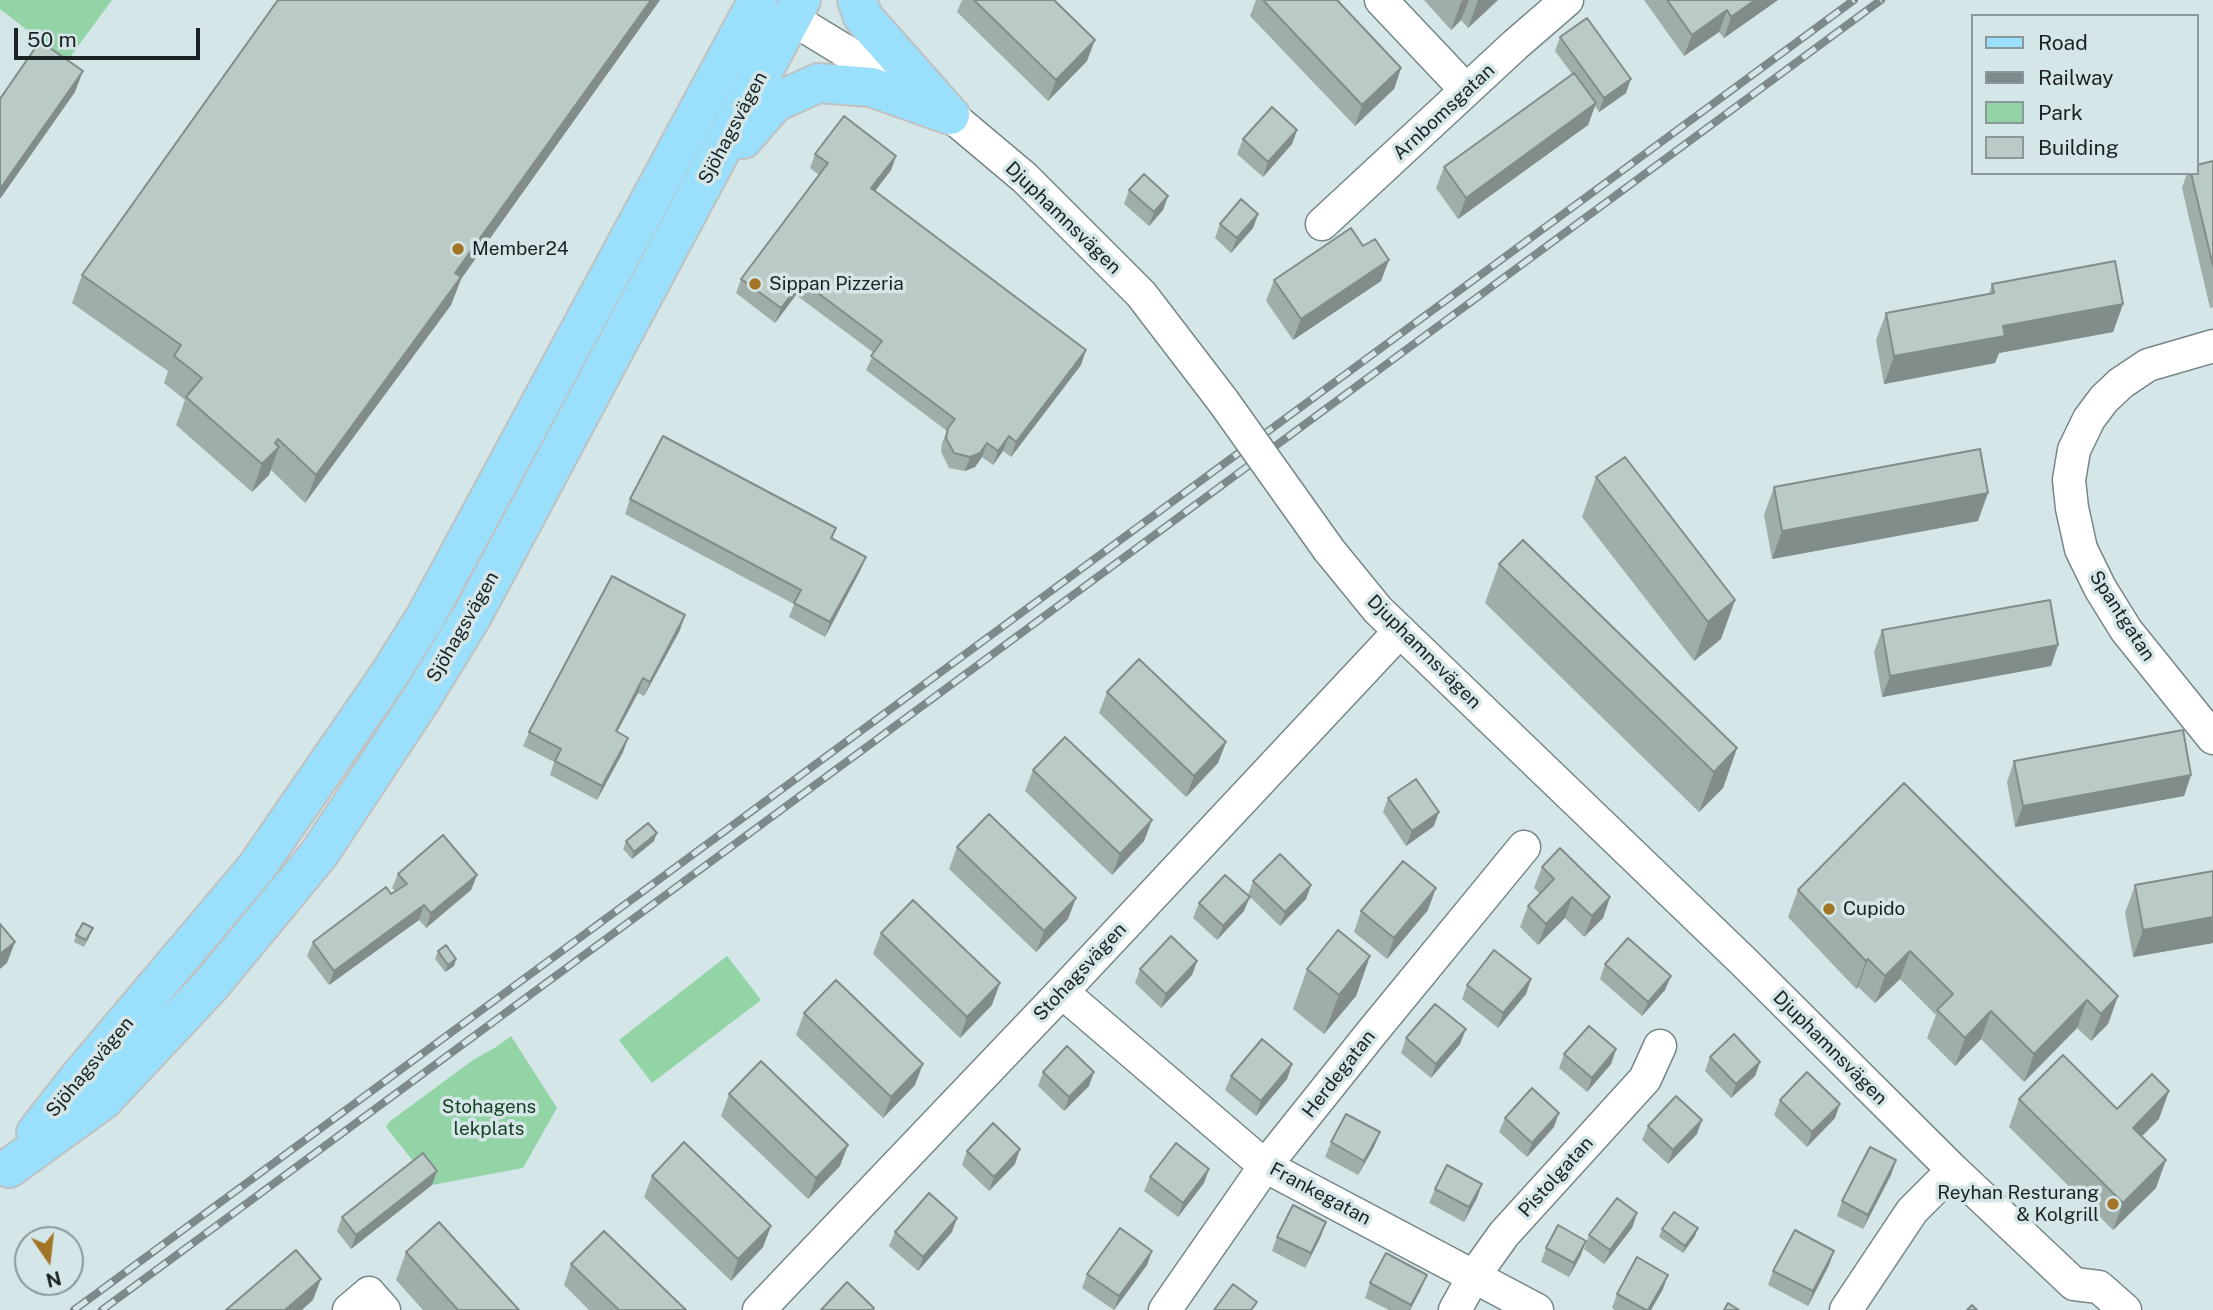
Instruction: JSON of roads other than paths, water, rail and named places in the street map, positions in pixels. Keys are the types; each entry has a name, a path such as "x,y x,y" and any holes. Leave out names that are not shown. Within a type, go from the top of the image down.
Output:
{"main road":[{"path":"857,0 863,17 950,115"},
{"name":"Sjöhagsvägen","path":"4,1173 103,1100 201,995 319,854 369,779 472,616 702,187 780,4"},
{"name":"Sjöhagsvägen","path":"4,1173 78,1079 256,869 388,675 426,616 780,4"},
{"path":"702,187 774,103 818,83 871,87 950,115"},
{"path":"369,779 390,706 388,675 418,655 493,532 551,467"}],"street":[{"path":"1381,0 1466,90"},
{"name":"Arnbomsgatan","path":"1322,224 1567,0"},
{"name":"Djuphamnsvägen","path":"780,4 950,115 1025,178 1141,294 1223,401 1329,550 1378,610 1744,962 2076,1297 2099,1287 2125,1310"},
{"name":"Spantgatan","path":"2213,346 2148,365 2121,383 2089,419 2074,450 2069,480 2081,549 2100,588 2132,637 2213,737"},
{"name":"Stohagsvägen","path":"759,1310 1400,631"},
{"name":"Herdegatan","path":"1165,1310 1265,1166 1524,847"},
{"name":"Frankegatan","path":"1062,992 1265,1166 1536,1310"},
{"name":"Pistolgatan","path":"1455,1310 1474,1276 1504,1234 1645,1079 1660,1046"},
{"path":"1846,1310 1912,1210 1953,1170"}],"railway":[{"path":"74,1310 1854,0"},
{"path":"102,1310 1881,0"}],"place":[{"name":"Member24","path":"458,249"},
{"name":"Sippan Pizzeria","path":"755,284"},
{"name":"Cupido","path":"1829,909"},
{"name":"Reyhan Resturang & Kolgrill","path":"2113,1204"}],"park label":[{"name":"Stohagens lekplats","path":"489,1118"}]}
